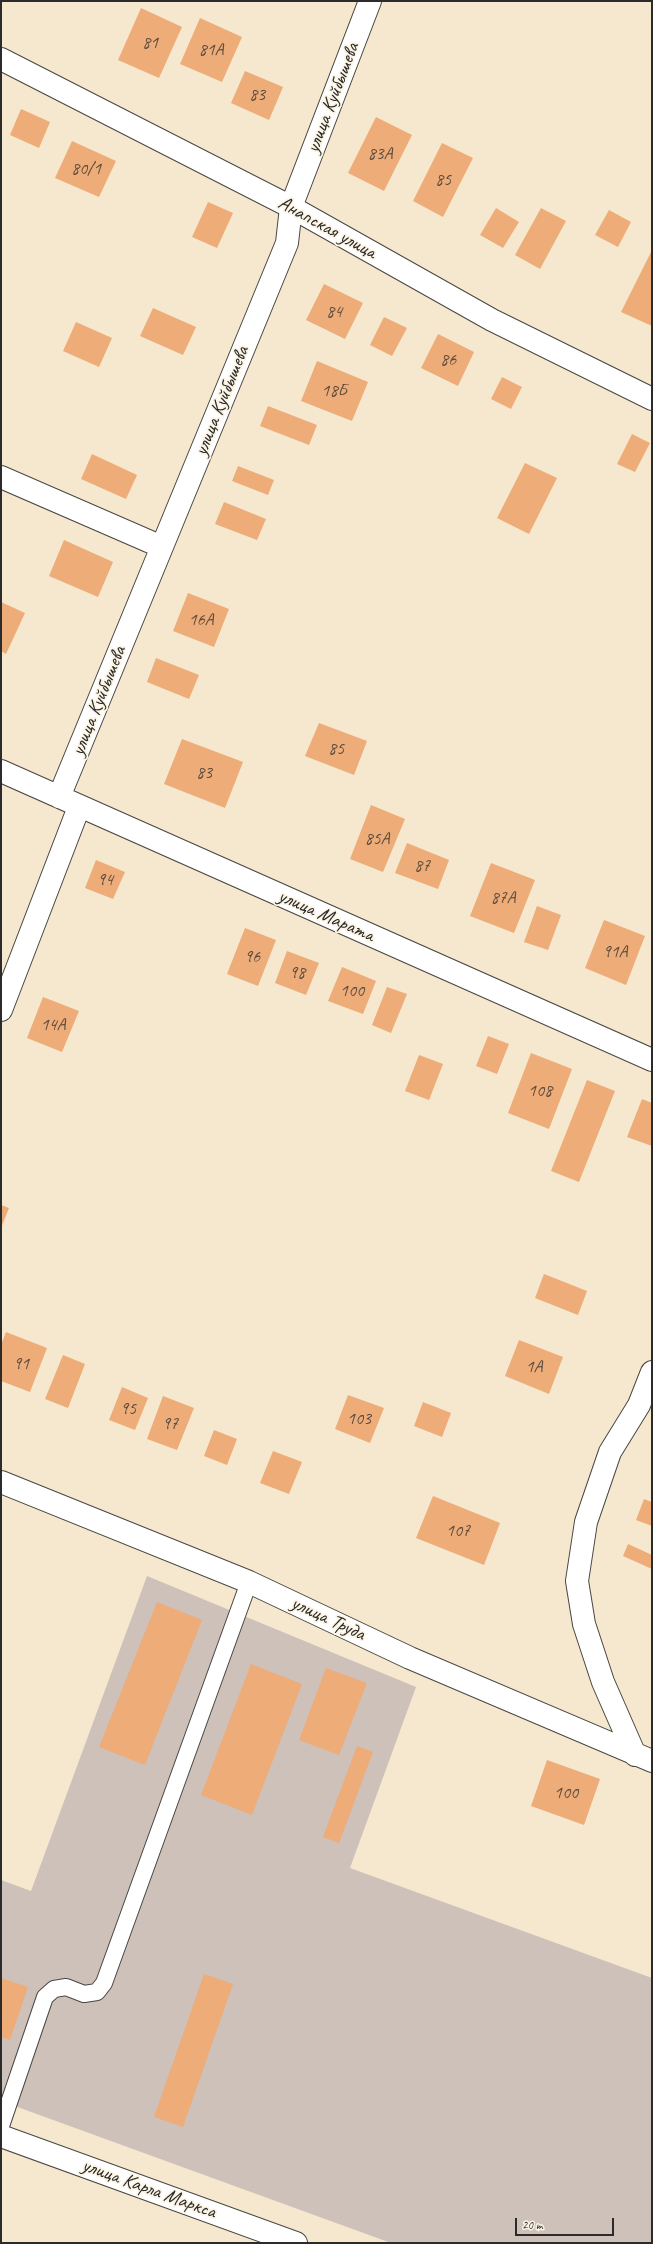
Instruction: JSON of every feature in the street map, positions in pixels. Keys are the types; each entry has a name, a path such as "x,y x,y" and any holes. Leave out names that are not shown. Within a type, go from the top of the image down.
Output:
{"street":[{"name":"улица Куйбышева","path":"59,797 287,243 291,207 370,1"},
{"name":"Анапская улица","path":"1,59 291,207 492,320 652,399"},
{"path":"1,477 162,548"},
{"name":"улица Марата","path":"1,771 652,1060"},
{"path":"1,1010 79,806"},
{"path":"643,1758 603,1682 584,1624 577,1582 586,1522 610,1452 639,1404 652,1372"},
{"name":"улица Труда","path":"1,1482 249,1582 410,1658 643,1758"},
{"name":"улица Карла Маркса","path":"1,2136 296,2243"}],"lane":[{"path":"1,2126 45,1996 54,1989 66,1987 84,1994 97,1992 104,1983 249,1582"}],"shaded area":[{"path":"147,1576 416,1687 350,1868 652,1978 652,2243 391,2243 1,2101 1,1880 31,1891"}],"building":[{"path":"141,8 182,27 159,78 118,60"},
{"path":"200,18 242,37 222,82 180,64"},
{"path":"245,71 283,87 269,120 231,103"},
{"path":"21,109 50,122 39,148 10,135"},
{"path":"376,117 412,135 384,191 348,173"},
{"path":"72,141 116,161 99,197 55,178"},
{"path":"442,143 473,158 443,217 413,201"},
{"path":"208,202 233,213 217,248 192,237"},
{"path":"496,208 519,222 503,248 480,235"},
{"path":"541,208 566,221 540,269 515,255"},
{"path":"609,210 631,222 618,247 595,235"},
{"path":"652,250 652,326 621,312"},
{"path":"324,284 363,303 345,339 306,320"},
{"path":"153,308 196,327 183,355 140,336"},
{"path":"384,317 407,328 392,356 370,345"},
{"path":"76,322 112,338 99,367 63,351"},
{"path":"438,334 474,352 458,386 421,368"},
{"path":"317,361 368,382 352,421 301,401"},
{"path":"502,377 522,387 511,409 491,399"},
{"path":"268,406 317,425 309,445 260,426"},
{"path":"632,434 650,443 635,472 617,464"},
{"path":"92,454 137,475 126,499 81,479"},
{"path":"525,463 557,478 529,534 497,518"},
{"path":"238,466 274,480 268,495 232,481"},
{"path":"224,502 266,519 257,540 215,524"},
{"path":"64,540 113,562 98,597 49,576"},
{"path":"188,593 229,609 214,647 173,631"},
{"path":"1,602 25,613 6,654 1,651"},
{"path":"156,658 199,675 189,699 147,682"},
{"path":"319,723 367,741 354,775 305,756"},
{"path":"182,739 243,762 225,808 164,784"},
{"path":"371,805 405,819 383,872 350,859"},
{"path":"407,843 449,860 438,889 395,873"},
{"path":"96,860 125,872 113,899 85,888"},
{"path":"491,863 535,880 514,933 470,916"},
{"path":"537,906 561,915 548,950 524,942"},
{"path":"604,920 645,936 626,985 585,968"},
{"path":"245,928 276,940 258,986 227,974"},
{"path":"287,951 319,963 306,995 275,983"},
{"path":"342,967 376,981 363,1014 328,1001"},
{"path":"387,987 407,994 391,1033 372,1025"},
{"path":"43,997 79,1011 62,1052 27,1038"},
{"path":"488,1036 509,1044 497,1074 476,1066"},
{"path":"531,1053 572,1069 549,1129 508,1113"},
{"path":"419,1055 443,1064 429,1100 405,1091"},
{"path":"587,1080 615,1091 579,1182 551,1171"},
{"path":"642,1099 652,1103 652,1146 627,1137"},
{"path":"1,1205 9,1208 1,1228"},
{"path":"544,1274 587,1291 578,1315 535,1298"},
{"path":"6,1332 47,1348 30,1392 1,1381 1,1345"},
{"path":"519,1340 563,1357 549,1394 505,1376"},
{"path":"63,1355 85,1364 68,1408 45,1399"},
{"path":"122,1387 148,1398 135,1430 109,1420"},
{"path":"348,1395 384,1408 370,1443 335,1429"},
{"path":"163,1396 194,1408 177,1450 147,1439"},
{"path":"423,1402 451,1413 442,1437 414,1426"},
{"path":"214,1430 237,1439 227,1465 204,1456"},
{"path":"273,1451 302,1462 289,1494 260,1483"},
{"path":"433,1496 500,1523 484,1565 416,1538"},
{"path":"644,1499 652,1502 652,1526 636,1520"},
{"path":"628,1544 652,1555 652,1569 623,1556"},
{"path":"157,1602 202,1620 145,1765 99,1747"},
{"path":"251,1664 302,1684 252,1815 201,1795"},
{"path":"326,1668 367,1683 339,1755 299,1740"},
{"path":"357,1746 373,1752 339,1843 323,1837"},
{"path":"547,1760 600,1779 584,1825 531,1806"},
{"path":"204,1974 233,1984 183,2127 154,2117"},
{"path":"1,1978 28,1987 10,2040 1,2037"}]}
